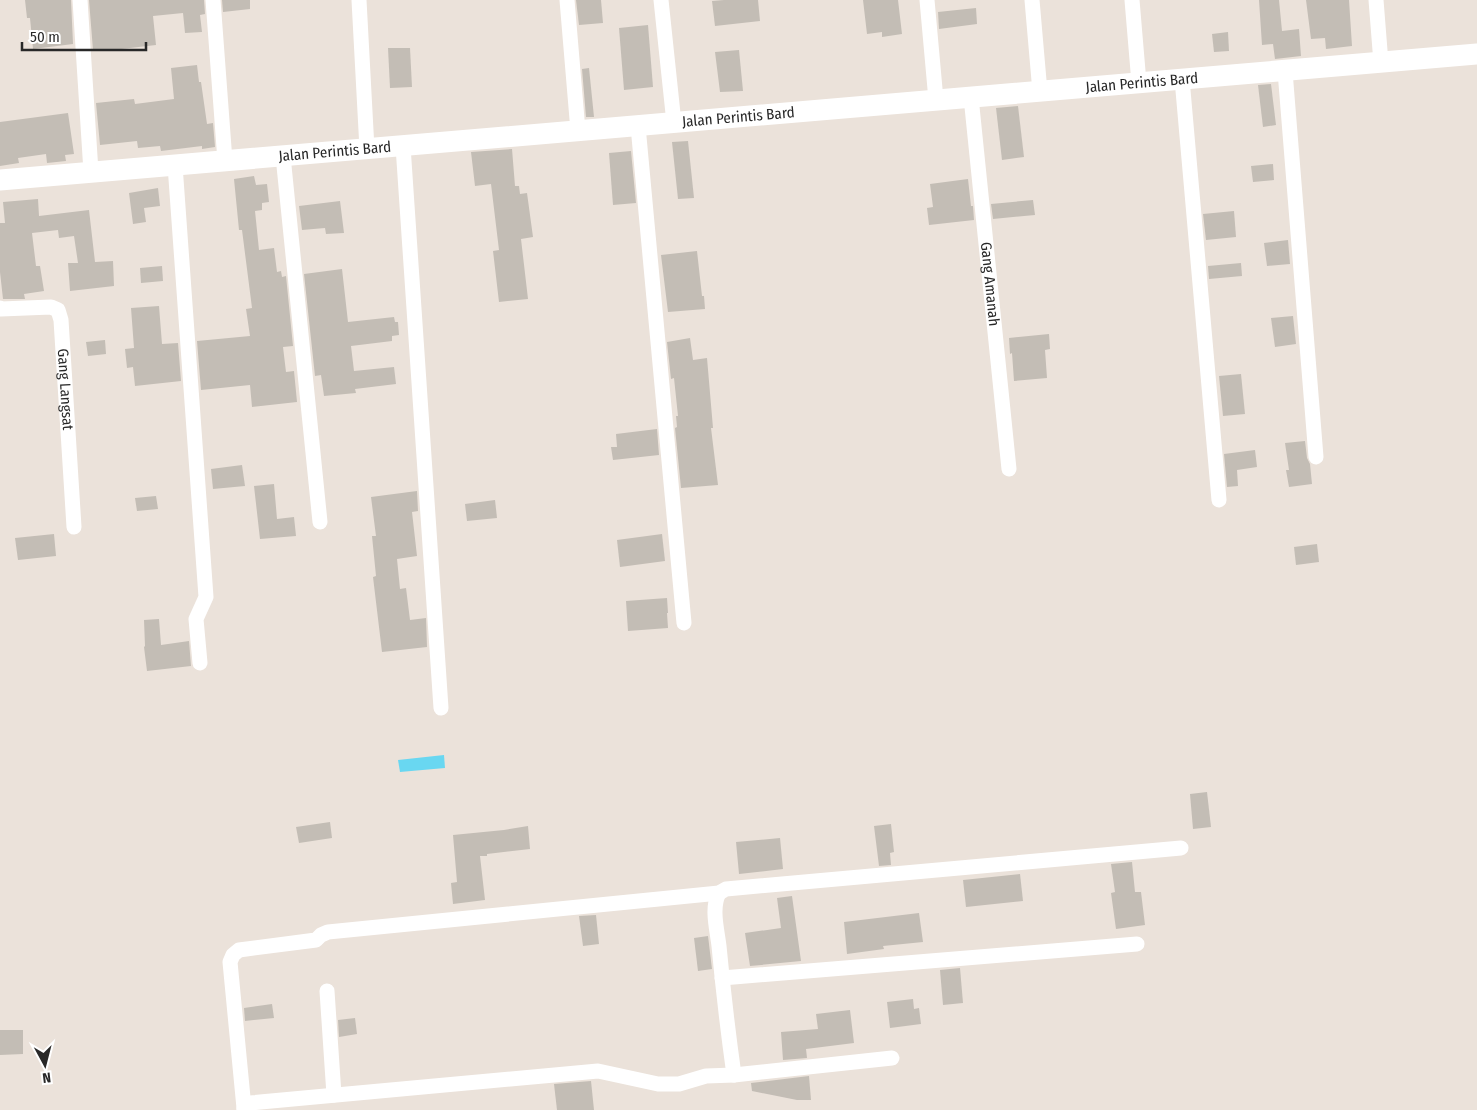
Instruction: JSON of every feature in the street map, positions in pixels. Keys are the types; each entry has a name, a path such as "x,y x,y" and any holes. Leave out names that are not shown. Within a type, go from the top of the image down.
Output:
{"street":[{"path":"80,0 91,172"},
{"path":"213,0 225,161"},
{"path":"360,0 368,149"},
{"path":"566,0 578,131"},
{"path":"661,0 674,123"},
{"path":"927,0 936,100"},
{"path":"1032,0 1040,92"},
{"path":"1132,0 1139,83"},
{"path":"1376,0 1381,63"},
{"name":"Jalan Perintis Bard","path":"0,180 1477,54"},
{"path":"1285,71 1316,457"},
{"path":"1182,80 1219,500"},
{"name":"Gang Amanah","path":"971,97 1009,468"},
{"path":"638,126 684,623"},
{"path":"403,146 441,708"},
{"path":"283,156 320,522"},
{"path":"175,165 206,597 196,619 200,663"},
{"name":"Gang Langsat","path":"0,308 51,307 58,310 61,320 74,528"},
{"path":"244,1109 230,962 233,955 240,950 316,940 328,932 719,893 726,889 1181,848"},
{"path":"719,893 716,898 715,910 734,1075"},
{"path":"722,978 1137,944"},
{"path":"328,990 334,1095"},
{"path":"244,1109 250,1103 598,1071 658,1084 679,1084 706,1076 734,1075 892,1058"}],"water":[{"path":"444,755 445,768 400,772 398,760"}],"building":[{"path":"25,0 71,0 73,44 33,49 30,18 27,18"},
{"path":"89,0 204,0 205,14 200,15 202,32 185,33 183,13 153,16 156,45 104,51 103,49 93,50"},
{"path":"222,0 250,0 250,9 223,12"},
{"path":"576,0 601,0 603,23 579,25"},
{"path":"758,0 760,21 715,26 712,1"},
{"path":"863,0 898,0 902,34 882,37 882,32 867,34"},
{"path":"1259,0 1279,0 1282,31 1299,29 1301,56 1275,59 1273,44 1262,45"},
{"path":"1306,0 1349,0 1352,46 1326,49 1325,38 1311,39"},
{"path":"976,8 977,24 939,29 938,12"},
{"path":"648,25 653,87 624,90 619,28"},
{"path":"1228,32 1229,51 1214,52 1212,34"},
{"path":"388,48 410,48 412,87 390,88"},
{"path":"739,50 743,91 720,92 715,52"},
{"path":"197,65 207,124 213,123 215,147 202,149 202,146 161,151 160,146 138,148 137,141 100,145 96,103 134,99 135,104 174,99 171,68"},
{"path":"589,68 594,117 586,117 582,69"},
{"path":"1271,84 1276,125 1263,127 1258,85"},
{"path":"1018,106 1024,157 1002,160 996,108"},
{"path":"68,113 74,154 65,155 66,161 47,163 46,154 18,158 19,163 0,166 0,122"},
{"path":"688,141 694,198 678,199 672,142"},
{"path":"512,149 515,186 519,186 520,194 527,193 533,237 521,239 528,299 499,302 493,251 499,250 491,184 475,186 471,152"},
{"path":"631,151 636,203 613,205 609,153"},
{"path":"1273,164 1274,180 1253,182 1251,166"},
{"path":"254,176 256,185 267,184 269,202 262,203 262,210 255,211 259,250 274,248 277,272 281,271 282,277 286,276 293,346 283,347 286,372 294,371 297,402 252,407 250,385 201,390 197,341 250,336 246,309 252,308 242,230 239,230 234,179"},
{"path":"968,179 974,220 929,225 927,208 933,207 930,184"},
{"path":"158,188 160,206 144,208 146,222 133,224 129,193"},
{"path":"38,199 39,216 89,210 95,262 113,261 114,286 70,291 68,263 78,263 74,236 59,238 58,230 32,233 36,266 40,266 44,291 24,294 25,299 3,299 0,272 0,223 5,223 3,202"},
{"path":"1033,200 1035,215 993,219 991,204"},
{"path":"340,201 344,233 326,234 325,228 302,230 299,206"},
{"path":"1234,211 1236,237 1206,240 1203,214"},
{"path":"1288,240 1290,264 1267,266 1264,243"},
{"path":"697,251 705,309 668,312 661,255"},
{"path":"1241,263 1242,276 1209,279 1208,266"},
{"path":"162,266 163,281 141,283 140,268"},
{"path":"342,269 348,322 394,317 395,322 398,322 399,335 392,336 392,341 351,346 354,371 394,367 396,384 355,389 356,393 324,396 321,375 315,376 304,274"},
{"path":"159,306 162,344 178,343 181,381 135,386 133,367 127,368 125,349 134,348 131,308"},
{"path":"1293,316 1296,344 1275,347 1271,318"},
{"path":"1049,334 1050,349 1045,350 1047,378 1014,381 1009,338"},
{"path":"690,338 693,360 707,358 713,428 711,428 718,485 681,488 675,428 677,427 676,416 678,416 674,378 671,379 667,342"},
{"path":"105,340 106,354 88,356 86,342"},
{"path":"1241,374 1245,414 1223,416 1219,376"},
{"path":"657,429 659,455 613,460 611,447 617,447 616,434"},
{"path":"1305,441 1312,484 1289,487 1286,470 1289,470 1285,443"},
{"path":"1255,450 1257,467 1237,470 1238,486 1227,487 1224,454"},
{"path":"242,465 245,486 213,489 211,469"},
{"path":"274,484 277,519 294,517 296,536 260,539 254,486"},
{"path":"417,491 418,511 412,512 417,556 397,559 400,589 406,588 410,620 426,618 427,647 382,652 373,577 376,576 372,536 376,536 371,497"},
{"path":"156,496 158,509 137,511 135,498"},
{"path":"495,500 497,518 467,521 465,504"},
{"path":"54,534 56,556 18,560 15,538"},
{"path":"662,534 665,561 620,567 617,540"},
{"path":"1317,544 1319,562 1296,565 1294,547"},
{"path":"667,598 668,628 628,631 626,601"},
{"path":"159,619 161,645 189,641 191,666 147,671 144,647 144,620"},
{"path":"1207,792 1211,827 1193,829 1190,794"},
{"path":"330,822 332,838 299,843 296,827"},
{"path":"891,824 894,852 890,853 891,865 879,866 874,826"},
{"path":"528,826 530,849 480,856 485,900 453,904 451,883 457,882 453,835"},
{"path":"780,838 783,869 739,874 736,842"},
{"path":"1132,862 1135,892 1141,892 1145,925 1116,929 1111,893 1115,892 1111,864"},
{"path":"1020,874 1023,901 966,907 963,880"},
{"path":"792,896 801,961 750,966 745,933 781,928 777,898"},
{"path":"919,913 923,942 883,946 884,949 847,954 844,922"},
{"path":"596,915 599,944 583,946 579,916"},
{"path":"708,936 712,969 698,971 694,938"},
{"path":"960,968 963,1003 943,1005 940,970"},
{"path":"913,999 914,1009 919,1008 921,1024 890,1028 887,1002"},
{"path":"272,1004 274,1018 245,1021 244,1008"},
{"path":"850,1010 854,1043 806,1049 807,1058 783,1060 781,1032 818,1029 816,1014"},
{"path":"355,1018 357,1034 339,1037 338,1020"},
{"path":"0,1030 23,1030 23,1054 0,1055"},
{"path":"809,1076 811,1100 797,1100 752,1091 751,1083"},
{"path":"591,1081 594,1110 557,1110 554,1084"}]}
